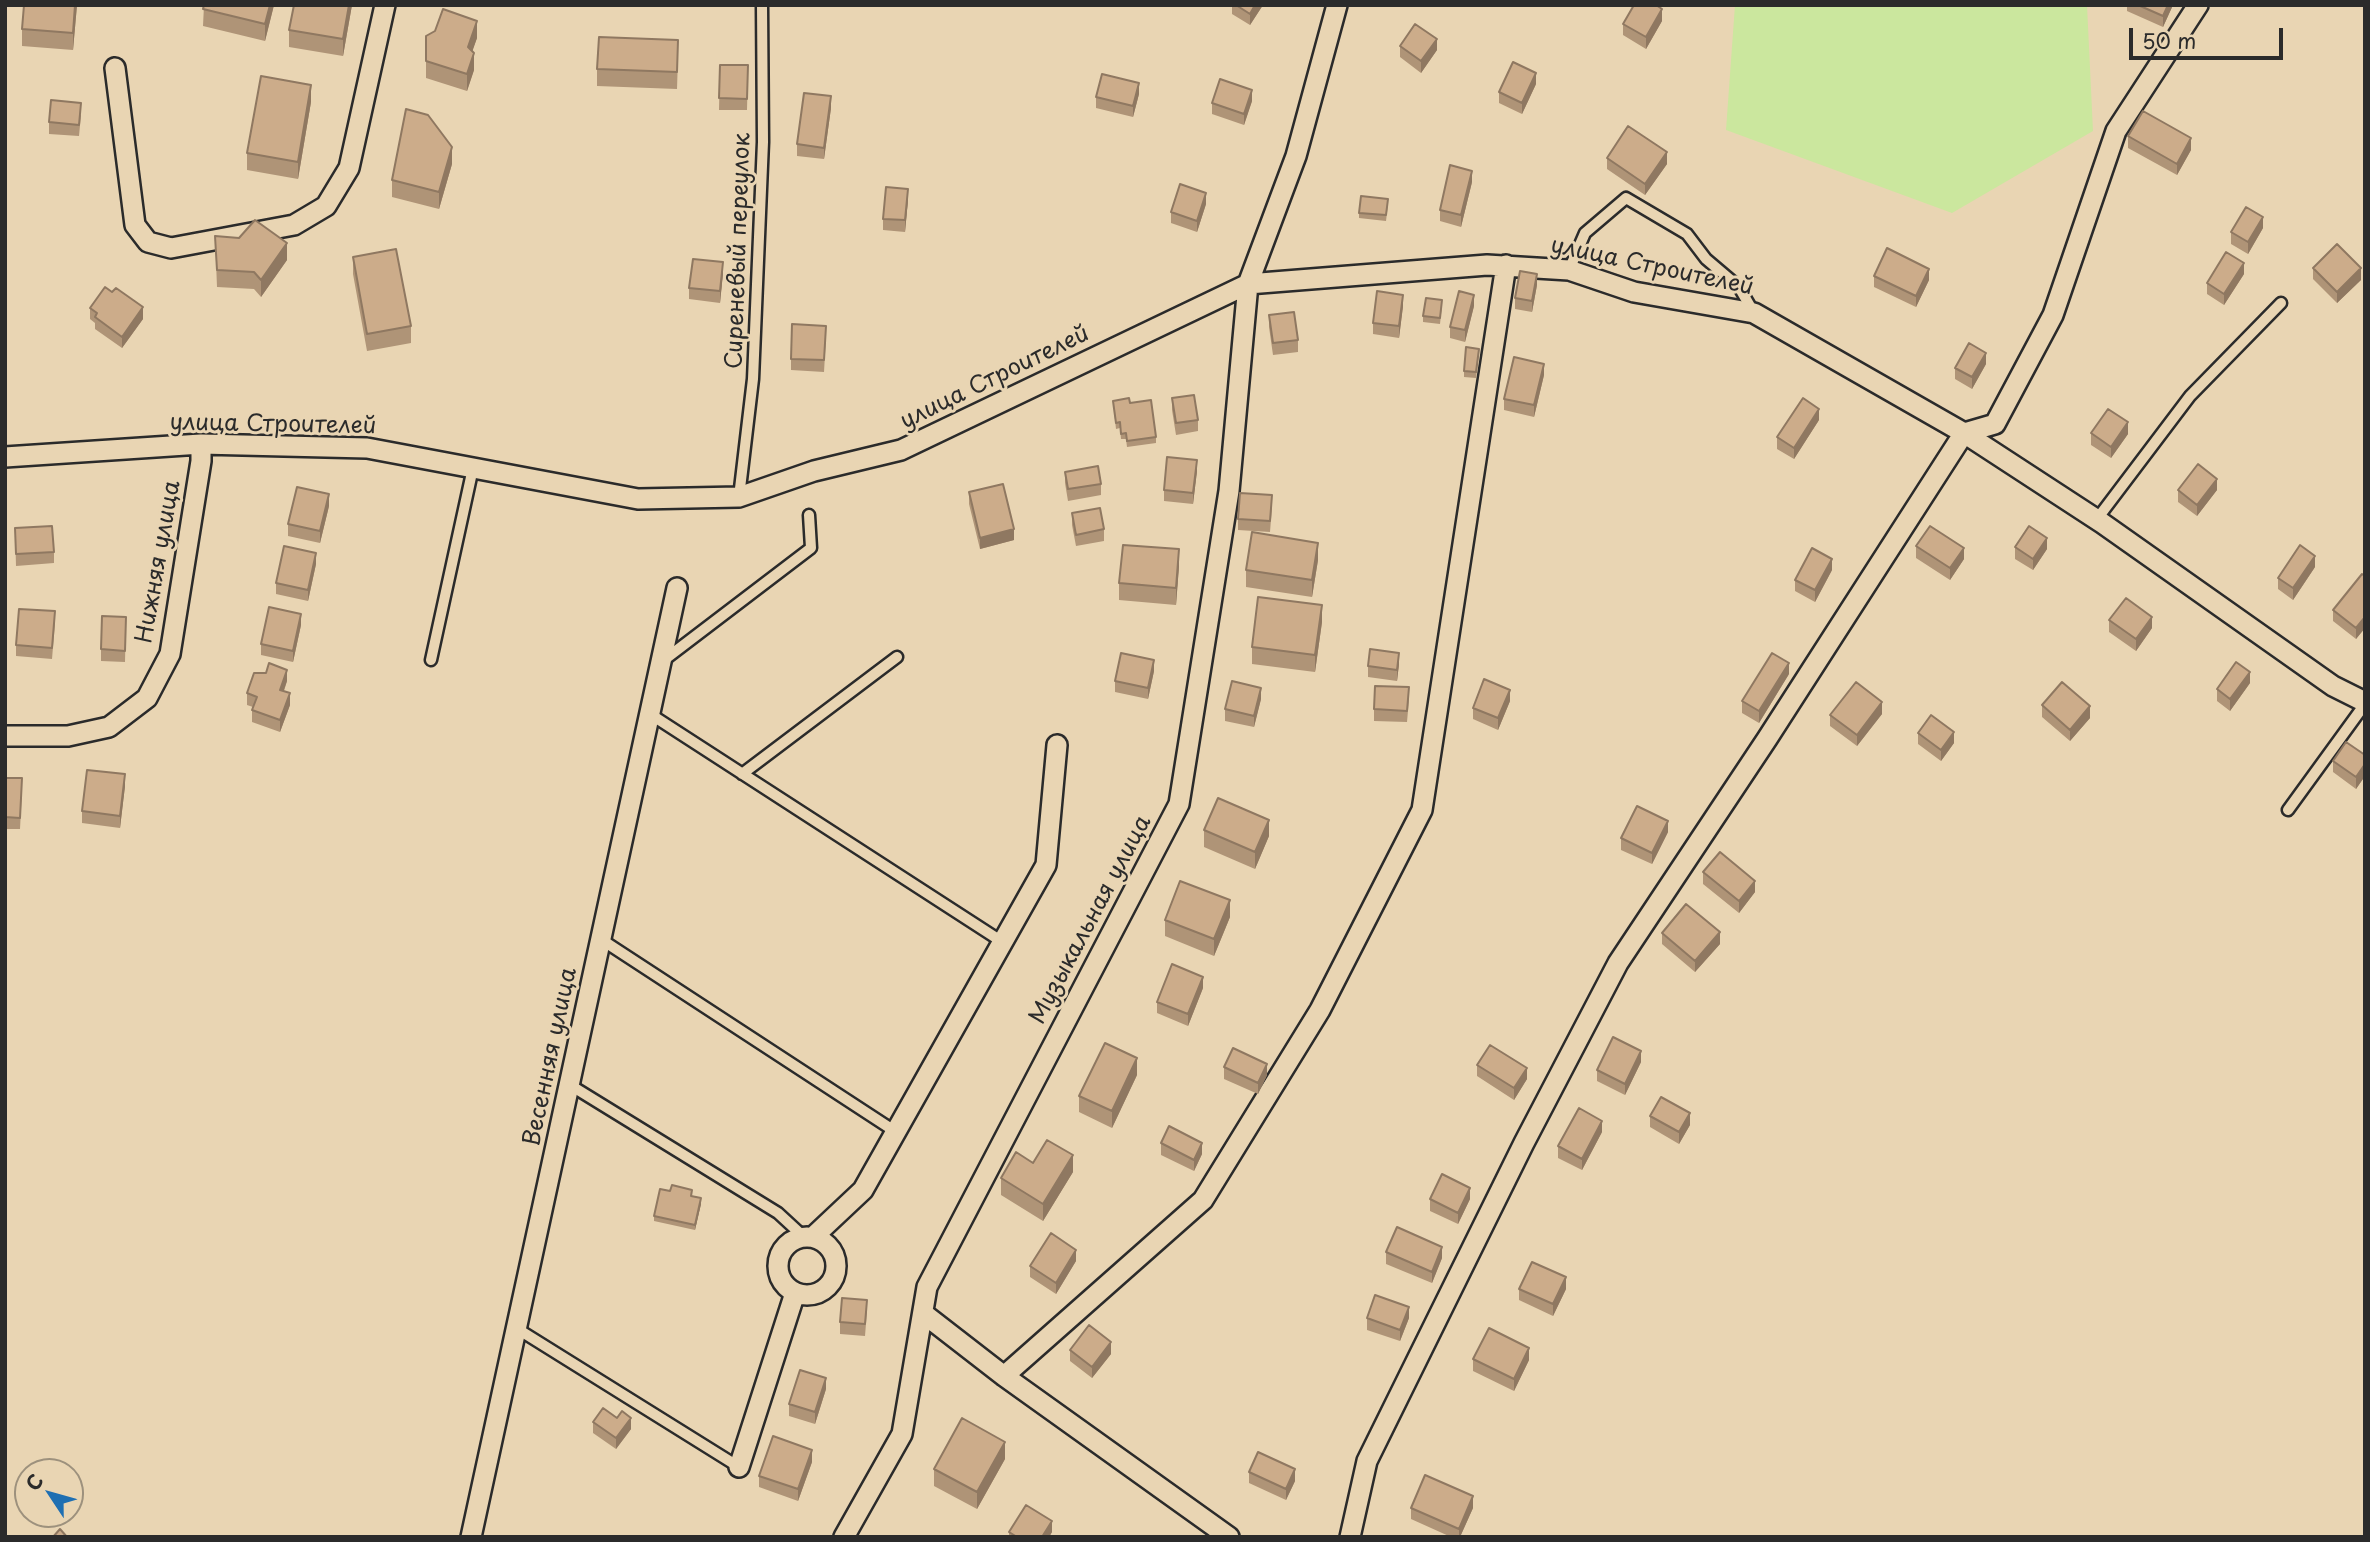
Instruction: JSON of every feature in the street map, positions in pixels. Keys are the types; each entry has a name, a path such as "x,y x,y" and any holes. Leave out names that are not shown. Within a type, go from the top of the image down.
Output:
{"street":[{"path":"115,68 135,225 148,242 171,248 294,225 326,206 349,168 385,5"},
{"name":"Музыкальная улица","path":"844,1537 902,1434 927,1287 1179,804 1228,491 1248,284 1296,156 1337,5"},
{"path":"1350,1537 1367,1461 1524,1143 1618,964 1964,433 1995,424 2053,315 2116,131 2198,5"},
{"path":"1004,1376 1203,1200 1320,1010 1422,810 1506,265"},
{"name":"улица Строителей","path":"5,457 201,444 367,448 638,499 739,497 814,471 901,450 1248,284 1442,267 1506,265 1569,270 1634,292 1754,313 1964,433 2097,519 2333,686 2365,703"},
{"name":"Нижняя улица","path":"5,736 68,736 109,726 147,698 170,654 201,461 201,444"},
{"name":"Весенняя улица","path":"471,1537 677,588"},
{"path":"808,1237 830,1247 835,1256 835,1275 831,1284 814,1295 795,1293 781,1281 777,1262 786,1245 808,1237 863,1190 1004,943 1046,865 1058,746"},
{"path":"739,1467 795,1293"},
{"path":"923,1314 1004,1376 1229,1537"}],"lane":[{"name":"Сиреневый переулок","path":"739,497 753,379 763,142 762,5"},
{"path":"1569,270 1586,233 1626,198 1687,234 1706,259 1739,288 1754,313"},
{"path":"2097,519 2190,397 2281,303"},
{"path":"431,660 473,468"},
{"path":"660,662 811,548 808,515"},
{"path":"742,774 897,657"},
{"path":"2288,810 2365,703"},
{"path":"650,714 1004,943"},
{"path":"602,940 896,1132"},
{"path":"570,1085 778,1213 808,1237"},
{"path":"516,1328 739,1467"}],"green space":[{"path":"1735,5 2087,5 2093,131 1952,213 1726,130"}],"building":[{"path":"24,5 75,5 73,33 22,29"},
{"path":"204,5 270,5 265,24 203,9"},
{"path":"294,5 349,5 343,39 289,30"},
{"path":"1236,5 1255,5 1250,14"},
{"path":"1634,5 1656,5 1662,9 1646,37 1623,24"},
{"path":"2138,5 2168,5 2163,16"},
{"path":"443,9 477,21 468,47 474,53 467,74 426,61 426,36 435,31"},
{"path":"1415,24 1437,39 1421,61 1400,46"},
{"path":"599,37 678,40 677,72 597,69"},
{"path":"1513,62 1536,73 1522,103 1499,92"},
{"path":"720,65 748,65 747,99 719,98"},
{"path":"1102,74 1139,83 1133,106 1096,97"},
{"path":"261,76 311,85 298,162 247,153"},
{"path":"1220,79 1252,90 1244,114 1212,103"},
{"path":"804,93 831,96 824,148 797,144"},
{"path":"51,100 81,103 79,125 49,122"},
{"path":"406,109 428,115 452,147 439,192 392,180"},
{"path":"2143,111 2191,138 2177,164 2128,136"},
{"path":"1628,126 1667,152 1645,184 1607,158"},
{"path":"1450,165 1472,171 1461,215 1440,210"},
{"path":"1180,184 1206,193 1197,221 1171,212"},
{"path":"886,187 908,189 905,220 883,219"},
{"path":"1361,196 1388,199 1386,215 1359,213"},
{"path":"2246,207 2263,217 2248,242 2231,232"},
{"path":"255,220 287,243 261,280 254,272 217,270 215,236 239,238"},
{"path":"2337,244 2361,268 2337,292 2313,268"},
{"path":"1887,248 1929,269 1916,296 1874,276"},
{"path":"396,249 411,326 367,334 353,257"},
{"path":"2226,252 2244,263 2224,294 2207,283"},
{"path":"693,259 723,262 720,291 689,288"},
{"path":"1520,271 1537,274 1532,301 1515,298"},
{"path":"105,287 112,292 116,288 143,307 122,337 95,317 97,313 90,308"},
{"path":"1377,291 1403,295 1399,326 1373,323"},
{"path":"1459,291 1474,295 1465,330 1450,327"},
{"path":"1426,298 1442,300 1440,318 1423,316"},
{"path":"1294,312 1298,340 1273,343 1269,315"},
{"path":"792,324 826,326 824,360 791,359"},
{"path":"1969,343 1986,353 1972,377 1955,368"},
{"path":"1466,347 1479,349 1476,372 1464,371"},
{"path":"1514,357 1544,364 1534,405 1504,399"},
{"path":"1194,395 1198,420 1176,423 1172,398"},
{"path":"1129,398 1130,403 1151,400 1156,437 1127,441 1126,433 1121,434 1120,422 1116,423 1113,401"},
{"path":"1803,398 1819,409 1794,448 1777,437"},
{"path":"2108,409 2128,422 2111,447 2091,433"},
{"path":"1167,457 1197,460 1193,493 1164,490"},
{"path":"2198,464 2217,479 2197,505 2178,490"},
{"path":"1098,466 1101,484 1068,489 1065,472"},
{"path":"1003,484 1014,529 980,538 969,492"},
{"path":"297,487 329,494 320,531 288,524"},
{"path":"1240,493 1272,495 1270,521 1238,519"},
{"path":"1100,508 1104,529 1076,535 1072,513"},
{"path":"52,526 54,552 16,554 15,528"},
{"path":"1930,526 1964,548 1950,568 1916,546"},
{"path":"2029,526 2047,538 2033,559 2015,547"},
{"path":"1252,532 1318,543 1312,580 1246,570"},
{"path":"1123,545 1179,549 1176,588 1119,583"},
{"path":"2300,545 2315,556 2293,588 2278,578"},
{"path":"284,546 316,553 308,590 276,583"},
{"path":"1812,548 1832,559 1815,590 1795,580"},
{"path":"2362,574 2365,576 2365,617 2356,628 2333,610"},
{"path":"1258,597 1322,605 1315,655 1252,647"},
{"path":"2126,598 2152,617 2136,639 2109,620"},
{"path":"269,607 301,614 293,651 261,644"},
{"path":"19,609 55,611 52,648 16,645"},
{"path":"102,616 126,617 125,651 101,649"},
{"path":"1370,649 1399,653 1397,670 1368,666"},
{"path":"1121,653 1154,660 1148,688 1115,681"},
{"path":"1772,653 1789,663 1759,711 1742,701"},
{"path":"2236,662 2250,672 2230,699 2217,689"},
{"path":"269,663 287,670 280,690 290,693 280,720 252,710 257,697 247,693 254,673 266,673"},
{"path":"1484,679 1510,690 1498,718 1473,708"},
{"path":"1232,681 1261,688 1254,716 1225,709"},
{"path":"1856,682 1882,702 1857,735 1830,715"},
{"path":"2062,682 2090,706 2070,730 2042,705"},
{"path":"1375,686 1409,687 1407,711 1374,709"},
{"path":"1931,715 1954,732 1941,750 1918,733"},
{"path":"2346,742 2365,755 2365,764 2356,777 2333,761"},
{"path":"87,770 125,774 120,816 82,811"},
{"path":"5,778 22,778 20,818 5,817"},
{"path":"1218,798 1269,820 1255,852 1204,830"},
{"path":"1637,806 1668,821 1652,853 1621,838"},
{"path":"1720,852 1755,881 1739,901 1703,872"},
{"path":"1180,881 1230,900 1214,939 1165,920"},
{"path":"1686,904 1720,932 1695,961 1662,933"},
{"path":"1172,964 1203,977 1188,1014 1157,1002"},
{"path":"1613,1037 1641,1051 1625,1084 1597,1070"},
{"path":"1105,1043 1137,1058 1112,1111 1079,1096"},
{"path":"1490,1045 1527,1068 1514,1088 1477,1065"},
{"path":"1233,1048 1267,1064 1258,1083 1224,1067"},
{"path":"1661,1097 1690,1113 1679,1132 1650,1116"},
{"path":"1579,1108 1602,1121 1582,1159 1558,1146"},
{"path":"1169,1126 1202,1143 1194,1160 1161,1143"},
{"path":"1047,1140 1073,1155 1043,1204 1001,1178 1016,1152 1033,1163"},
{"path":"1442,1174 1470,1188 1458,1213 1430,1199"},
{"path":"672,1185 692,1190 691,1196 701,1198 695,1225 654,1216 660,1189 670,1191"},
{"path":"1397,1227 1442,1247 1432,1272 1386,1252"},
{"path":"1051,1233 1076,1250 1056,1283 1030,1266"},
{"path":"1532,1262 1566,1277 1553,1304 1519,1289"},
{"path":"1375,1295 1409,1307 1400,1330 1367,1318"},
{"path":"842,1298 867,1300 865,1324 840,1322"},
{"path":"1089,1325 1111,1342 1092,1367 1070,1350"},
{"path":"1489,1328 1529,1348 1514,1379 1473,1359"},
{"path":"800,1370 826,1378 815,1412 789,1404"},
{"path":"603,1408 617,1418 622,1411 631,1418 616,1438 593,1422"},
{"path":"962,1418 1005,1442 977,1492 934,1469"},
{"path":"773,1436 812,1450 798,1489 759,1476"},
{"path":"1258,1452 1295,1469 1286,1489 1249,1472"},
{"path":"1425,1475 1473,1496 1459,1529 1411,1508"},
{"path":"1026,1505 1052,1521 1042,1537 1017,1537 1009,1532"},
{"path":"60,1529 67,1537 53,1537"}]}
